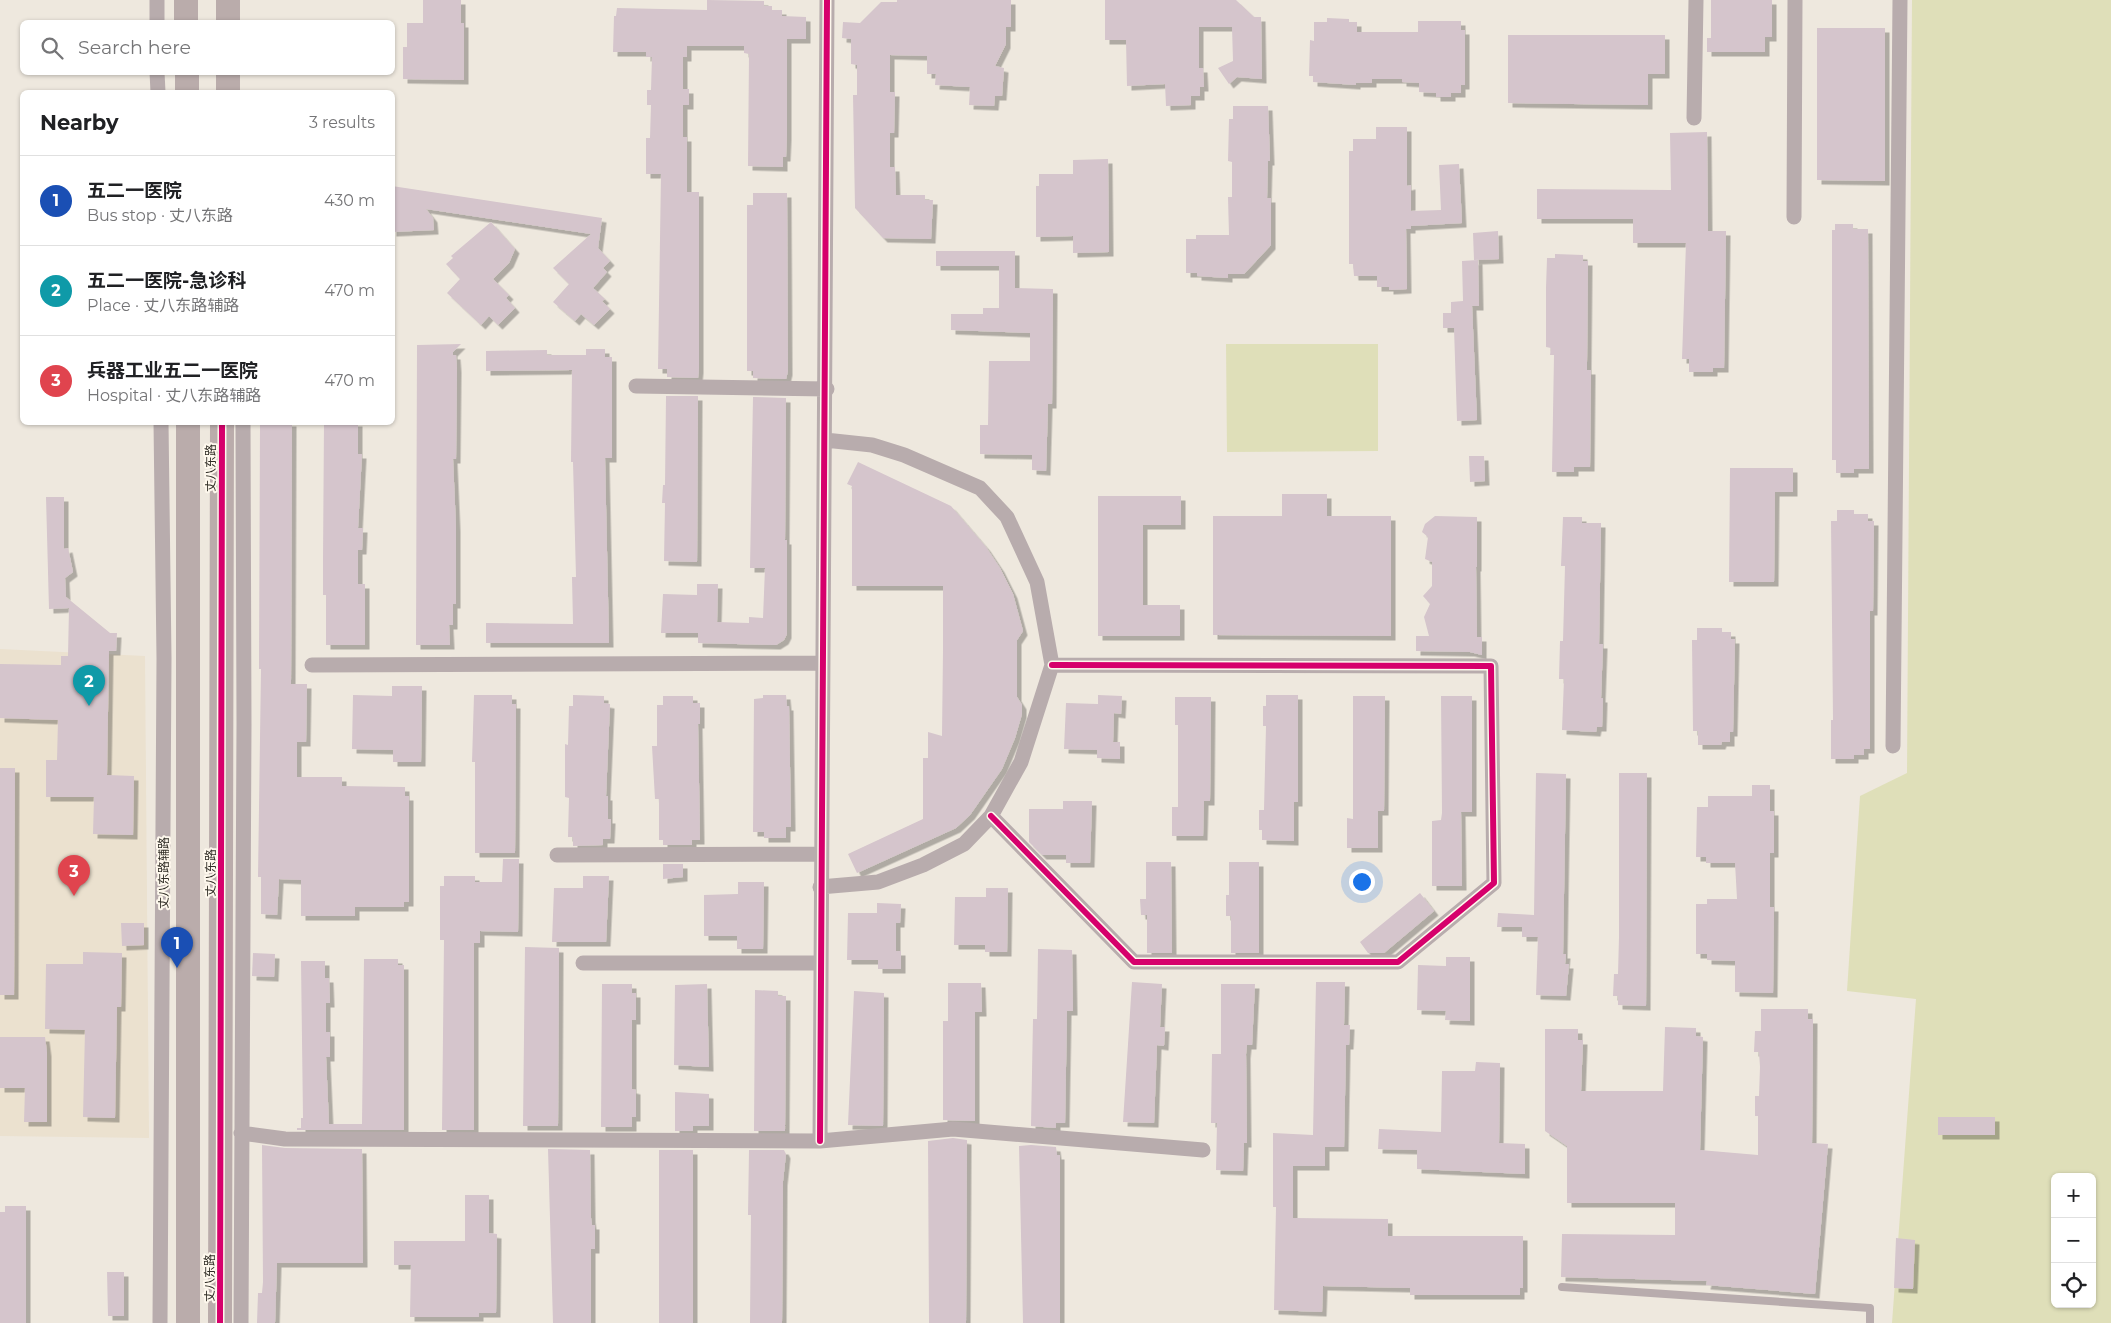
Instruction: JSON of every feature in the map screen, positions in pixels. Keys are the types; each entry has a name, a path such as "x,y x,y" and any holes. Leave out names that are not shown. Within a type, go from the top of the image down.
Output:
{"main road":[{"path":"186,0 186,20"},
{"path":"228,0 228,20"},
{"path":"187,75 187,90"},
{"path":"228,75 228,90"},
{"name":"丈八东路","path":"188,425 188,1323"},
{"name":"丈八东路","path":"220,1323 222,425"}],"street":[{"path":"157,0 157,20"},
{"path":"820,1141 820,888 826,389 827,0"},
{"path":"1694,118 1696,0"},
{"path":"1794,216 1795,0"},
{"path":"1893,746 1900,0"},
{"path":"158,75 158,90"},
{"path":"636,386 826,389"},
{"name":"丈八东路辅路","path":"160,1323 163,876 161,425"},
{"path":"241,1323 244,734 243,425"},
{"path":"820,888 878,882 923,865 964,844 991,816 1021,762 1052,665 1037,582 1007,517 980,488 872,445 825,440"},
{"path":"312,665 822,663"},
{"path":"991,816 1134,962 1398,962 1494,883 1491,666 1052,665"},
{"path":"557,855 821,854"},
{"path":"163,876 188,876"},
{"path":"583,962 820,963"},
{"path":"241,1133 285,1139 820,1141 953,1129 1203,1150"}],"lane":[{"path":"1562,1287 1870,1308 1870,1323"}],"shaded area":[{"path":"0,649 145,656 149,1138 0,1136"}],"green space":[{"path":"1912,0 2111,0 2111,1323 1892,1323 1916,999 1847,991 1860,796 1907,773"},
{"path":"1226,344 1378,344 1378,451 1227,452"}],"building":[{"path":"423,0 461,0 461,23 464,23 464,80 403,79 403,47 407,47 407,23 423,23"},
{"path":"707,0 764,1 764,6 772,6 772,10 782,10 782,16 806,17 806,39 787,39 787,136 786,157 783,157 783,167 748,166 749,54 744,53 744,46 687,46 687,57 683,57 683,89 689,89 689,105 683,105 683,137 687,137 687,192 699,192 699,369 698,378 667,377 667,369 658,369 661,174 646,174 646,138 650,138 651,105 647,105 647,90 651,90 652,57 646,57 646,52 613,52 614,16 616,16 617,8 707,10"},
{"path":"897,0 1011,0 1011,27 1006,27 1006,44 995,66 1004,68 1002,96 995,96 994,106 969,105 970,87 935,85 936,74 927,74 927,56 890,55 890,92 895,92 894,133 890,133 890,167 895,167 896,195 925,195 925,200 933,200 931,239 883,238 855,208 853,95 857,95 857,65 851,64 851,39 842,38 843,22 860,23 881,2 897,2"},
{"path":"1105,0 1236,0 1254,17 1261,17 1262,79 1237,77 1229,84 1218,68 1233,61 1232,27 1199,27 1199,68 1203,68 1204,87 1200,87 1200,96 1191,96 1191,105 1166,106 1165,84 1127,86 1126,40 1105,40"},
{"path":"1711,0 1772,0 1772,37 1765,37 1765,52 1707,52 1707,38 1711,38"},
{"path":"1327,18 1349,19 1349,22 1357,22 1357,32 1418,32 1418,21 1461,21 1461,30 1465,30 1465,85 1461,85 1461,93 1451,93 1451,97 1436,97 1436,93 1419,92 1419,83 1402,82 1402,79 1372,79 1372,83 1356,83 1356,85 1313,82 1313,76 1309,76 1310,40 1314,41 1314,22 1327,22"},
{"path":"1817,28 1885,28 1885,181 1817,180"},
{"path":"1508,35 1665,35 1665,74 1648,74 1648,105 1508,103"},
{"path":"1233,106 1268,106 1270,161 1268,161 1267,198 1271,198 1271,245 1244,274 1228,274 1228,278 1197,276 1197,273 1186,273 1186,239 1196,239 1196,235 1229,235 1228,197 1232,197 1232,162 1228,161 1229,119 1233,119"},
{"path":"1376,127 1407,127 1407,186 1411,185 1411,211 1441,210 1439,165 1459,164 1462,223 1411,226 1411,229 1406,229 1407,289 1389,290 1389,287 1377,287 1377,276 1354,276 1353,264 1349,264 1349,151 1353,151 1353,139 1376,139"},
{"path":"1707,132 1708,231 1726,231 1724,368 1713,368 1713,372 1689,372 1689,359 1682,359 1686,243 1633,243 1633,219 1537,219 1537,189 1671,190 1670,133"},
{"path":"1108,159 1109,252 1073,253 1073,236 1036,237 1036,186 1039,186 1039,174 1073,174 1073,160"},
{"path":"395,186 602,218 598,248 610,261 603,268 607,272 593,288 605,299 602,301 610,309 594,325 581,314 575,321 553,302 569,284 553,268 591,234 426,209 433,218 434,230 395,232"},
{"path":"753,193 787,193 788,371 786,379 753,378 753,371 747,371 747,205 753,205"},
{"path":"491,222 515,249 509,263 493,279 509,295 506,298 515,308 498,325 489,316 481,325 447,293 460,279 446,264 453,258 451,256"},
{"path":"1835,224 1853,224 1853,229 1868,229 1869,469 1854,469 1854,473 1836,473 1836,460 1832,460 1832,230 1835,230"},
{"path":"1498,231 1499,259 1474,260 1473,233"},
{"path":"936,251 1015,251 1015,288 1053,289 1052,404 1048,404 1046,471 1032,470 1032,455 980,454 980,425 988,425 989,361 1030,361 1030,333 951,330 951,314 983,314 983,308 999,308 999,266 936,266"},
{"path":"1555,254 1583,255 1583,261 1588,261 1587,370 1591,370 1590,467 1574,467 1574,472 1552,472 1554,355 1550,355 1551,348 1546,347 1546,288 1547,258 1555,258"},
{"path":"1478,260 1479,306 1472,306 1477,420 1457,421 1454,328 1443,328 1443,313 1451,313 1451,302 1463,301 1462,261"},
{"path":"461,344 453,352 453,355 456,355 457,368 456,459 453,459 456,527 456,604 453,604 453,625 449,625 450,645 416,645 417,345"},
{"path":"586,349 605,349 605,357 612,357 612,458 605,458 609,643 486,643 486,623 573,624 572,577 576,577 573,462 571,462 572,370 486,371 486,351 547,350 547,355 586,355"},
{"path":"666,396 698,396 697,562 664,561 665,503 662,503 663,485 665,485"},
{"path":"753,397 786,398 785,540 787,540 787,634 784,640 776,645 698,643 698,633 661,633 663,594 697,595 697,584 718,584 717,622 749,623 749,617 763,618 765,568 750,568"},
{"path":"260,425 292,425 291,684 307,684 306,742 297,742 297,777 342,777 342,786 405,787 405,796 409,796 409,902 404,902 404,907 355,907 355,916 301,916 301,880 279,879 277,915 261,914 261,877 258,877 261,669 259,669"},
{"path":"324,425 358,425 358,454 362,454 358,528 363,528 362,550 358,550 358,584 365,584 365,645 326,645 326,595 323,595"},
{"path":"1469,456 1484,456 1485,481 1470,482"},
{"path":"858,462 951,506 986,547 1000,568 1013,594 1023,631 1017,640 1017,697 1022,705 1022,714 1015,738 1002,769 970,815 956,828 857,873 848,854 923,819 923,758 928,758 928,732 942,736 943,650 943,586 852,586 852,486 847,484"},
{"path":"1730,468 1793,468 1793,492 1775,492 1774,582 1729,582"},
{"path":"1282,494 1327,494 1327,516 1391,516 1391,636 1213,635 1213,516 1282,516"},
{"path":"1098,496 1181,496 1181,525 1143,525 1143,605 1180,605 1180,636 1098,636"},
{"path":"46,497 64,497 64,549 68,548 73,572 65,578 66,597 110,633 117,633 116,651 109,651 107,775 134,776 133,835 93,834 94,797 46,797 46,760 57,760 58,720 0,718 0,664 61,665 61,656 68,656 69,608 49,609"},
{"path":"1837,510 1854,510 1854,514 1868,514 1868,521 1874,521 1873,611 1870,611 1870,749 1864,749 1864,755 1854,755 1854,759 1831,759 1831,720 1833,720 1831,521 1837,521"},
{"path":"1435,516 1477,517 1477,637 1482,637 1482,655 1470,652 1416,651 1416,636 1429,636 1424,617 1430,604 1423,596 1432,586 1432,562 1425,559 1428,537 1422,532 1425,524"},
{"path":"1563,517 1582,517 1582,523 1601,523 1599,644 1603,644 1601,698 1603,698 1602,727 1597,727 1596,732 1562,730 1564,679 1559,679 1560,641 1563,641 1565,566 1561,566"},
{"path":"1697,628 1722,628 1722,632 1731,632 1731,639 1735,639 1733,732 1730,732 1730,742 1722,742 1721,745 1698,745 1698,731 1693,731 1692,640 1697,640"},
{"path":"392,686 422,686 421,762 393,762 393,750 352,749 353,695 392,696"},
{"path":"474,695 512,695 512,704 516,704 515,853 475,853 475,762 472,762"},
{"path":"573,695 604,696 604,703 610,704 606,796 608,796 608,819 611,819 610,839 603,839 603,845 573,846 573,837 568,837 569,798 565,797 565,744 568,745 569,706 573,706"},
{"path":"763,695 786,695 787,706 789,706 791,827 786,827 786,838 764,838 764,832 753,832 754,699 763,698"},
{"path":"1098,695 1122,696 1121,714 1114,713 1113,742 1120,742 1120,759 1097,758 1097,750 1064,749 1066,703 1098,704"},
{"path":"1266,695 1298,695 1298,802 1294,802 1294,841 1262,840 1262,830 1259,830 1259,810 1264,810 1266,726 1263,726 1263,706 1266,706"},
{"path":"663,696 693,696 693,703 700,703 700,724 698,724 700,840 692,840 692,845 663,845 663,840 659,840 659,799 655,799 652,746 657,746 657,705 663,705"},
{"path":"1353,696 1385,696 1384,811 1378,811 1378,848 1347,848 1347,818 1353,819"},
{"path":"1441,696 1472,696 1472,812 1461,812 1462,886 1432,886 1432,821 1441,820 1442,813"},
{"path":"1175,697 1211,697 1210,801 1204,801 1203,836 1172,836 1172,807 1178,807 1178,725 1175,725"},
{"path":"0,768 15,768 14,995 0,995"},
{"path":"1536,773 1566,774 1563,954 1566,954 1565,964 1569,964 1566,996 1536,995 1538,937 1522,937 1522,927 1497,927 1498,913 1534,915"},
{"path":"1619,773 1647,773 1646,1006 1618,1005 1618,996 1613,996 1614,974 1618,974 1619,937"},
{"path":"1752,785 1770,785 1770,811 1774,811 1774,853 1770,853 1770,907 1774,907 1773,993 1735,992 1735,961 1707,960 1707,954 1696,954 1696,904 1707,904 1707,899 1737,899 1735,863 1706,863 1706,857 1696,857 1697,807 1708,807 1708,796 1752,796"},
{"path":"1063,801 1092,801 1090,863 1066,863 1066,855 1042,855 1029,842 1029,809 1063,809"},
{"path":"503,859 519,859 518,932 480,931 480,943 474,943 474,1130 442,1130 444,940 440,940 440,886 444,886 444,876 475,876 475,882 502,882"},
{"path":"1146,862 1171,862 1172,953 1147,953 1147,915 1141,915 1140,899 1146,899"},
{"path":"1229,862 1259,862 1259,953 1231,953 1231,916 1226,916 1226,895 1229,895"},
{"path":"663,864 683,864 683,877 663,879"},
{"path":"583,876 609,876 606,942 552,942 554,888 583,888"},
{"path":"738,882 764,882 763,949 737,949 737,936 704,936 704,895 738,894"},
{"path":"986,888 1008,888 1007,952 985,952 985,945 954,945 955,897 986,897"},
{"path":"1420,893 1434,911 1384,953 1368,953 1360,942"},
{"path":"877,903 901,904 900,923 896,923 896,951 901,951 901,969 878,969 878,960 847,960 848,913 877,913"},
{"path":"121,923 144,923 144,945 122,946"},
{"path":"525,947 559,948 558,1126 523,1126"},
{"path":"1038,949 1072,950 1073,1011 1067,1011 1065,1123 1056,1123 1056,1128 1031,1126 1033,1019 1037,1019"},
{"path":"83,952 122,953 121,1007 117,1007 115,1118 83,1117 85,1030 45,1029 46,964 83,964"},
{"path":"253,953 275,954 274,977 252,976"},
{"path":"1446,957 1470,957 1470,1021 1445,1020 1446,1011 1417,1010 1418,965 1446,966"},
{"path":"364,959 398,959 398,965 404,965 404,1130 297,1130 297,1128 301,1128 301,1118 303,1118 301,961 325,961 325,978 329,978 330,1003 326,1003 326,1032 330,1032 330,1057 326,1057 329,1124 362,1124"},
{"path":"1132,982 1162,984 1160,1027 1165,1027 1164,1046 1157,1045 1154,1123 1123,1122"},
{"path":"1316,982 1345,982 1344,1025 1350,1025 1349,1045 1346,1045 1344,1147 1325,1147 1325,1166 1293,1166 1293,1218 1388,1219 1388,1236 1523,1236 1523,1288 1520,1288 1520,1295 1410,1295 1410,1288 1323,1286 1322,1312 1274,1310 1276,1207 1273,1207 1273,1133 1313,1135"},
{"path":"948,983 981,983 982,1012 975,1012 975,1121 943,1120 943,1021 948,1021"},
{"path":"602,984 632,984 632,993 636,993 636,1020 632,1020 632,1089 636,1090 636,1117 632,1117 632,1127 601,1127"},
{"path":"707,984 709,1067 674,1065 675,985"},
{"path":"1221,984 1255,984 1252,1045 1247,1045 1246,1054 1247,1143 1244,1143 1243,1171 1216,1170 1217,1123 1211,1123 1212,1054 1221,1054"},
{"path":"755,990 778,991 778,996 786,996 785,1131 754,1131"},
{"path":"854,991 884,993 883,1126 848,1125"},
{"path":"1761,1009 1808,1009 1808,1019 1813,1019 1812,1143 1828,1144 1815,1294 1706,1285 1707,1281 1561,1277 1562,1234 1675,1235 1675,1203 1567,1203 1567,1146 1545,1131 1545,1029 1578,1029 1578,1040 1583,1040 1581,1091 1663,1091 1665,1027 1696,1028 1696,1036 1703,1037 1700,1150 1758,1155 1758,1116 1755,1116 1755,1096 1759,1096 1760,1067 1759,1052 1754,1052 1755,1031 1761,1031"},
{"path":"0,1037 45,1037 47,1052 47,1122 24,1122 25,1088 0,1088"},
{"path":"1476,1062 1500,1063 1499,1143 1525,1144 1525,1174 1417,1169 1417,1150 1378,1149 1379,1129 1441,1132 1442,1071 1475,1071"},
{"path":"675,1092 709,1094 709,1126 693,1126 693,1131 675,1131"},
{"path":"1938,1117 1995,1117 1995,1135 1938,1135"},
{"path":"953,1138 967,1140 966,1323 929,1323 928,1141"},
{"path":"262,1145 285,1148 362,1149 363,1263 277,1263 275,1323 257,1323 258,1293 262,1293 263,1282"},
{"path":"1019,1146 1056,1147 1057,1155 1060,1155 1060,1323 1023,1323"},
{"path":"548,1149 590,1150 591,1218 592,1225 595,1225 595,1249 591,1249 591,1323 553,1323"},
{"path":"659,1150 693,1150 693,1323 659,1323"},
{"path":"749,1150 784,1150 786,1154 783,1181 782,1323 750,1323 751,1215 748,1215"},
{"path":"465,1195 489,1195 489,1233 497,1234 496,1313 479,1313 479,1317 410,1317 411,1265 394,1265 394,1241 465,1241"},
{"path":"5,1206 26,1206 26,1323 0,1323 0,1212 5,1212"},
{"path":"1896,1238 1915,1240 1913,1289 1894,1288"},
{"path":"107,1272 124,1272 124,1316 108,1316"}],"cycle path":[{"path":"820,1141 827,0"},
{"path":"220,1323 222,425"},
{"path":"991,816 1134,962 1398,962 1494,883 1491,666 1052,665"}],"place":[{"name":"五二一医院-急诊科","path":"89,706"},
{"name":"兵器工业五二一医院","path":"74,896"},
{"name":"五二一医院","path":"177,968"}]}
